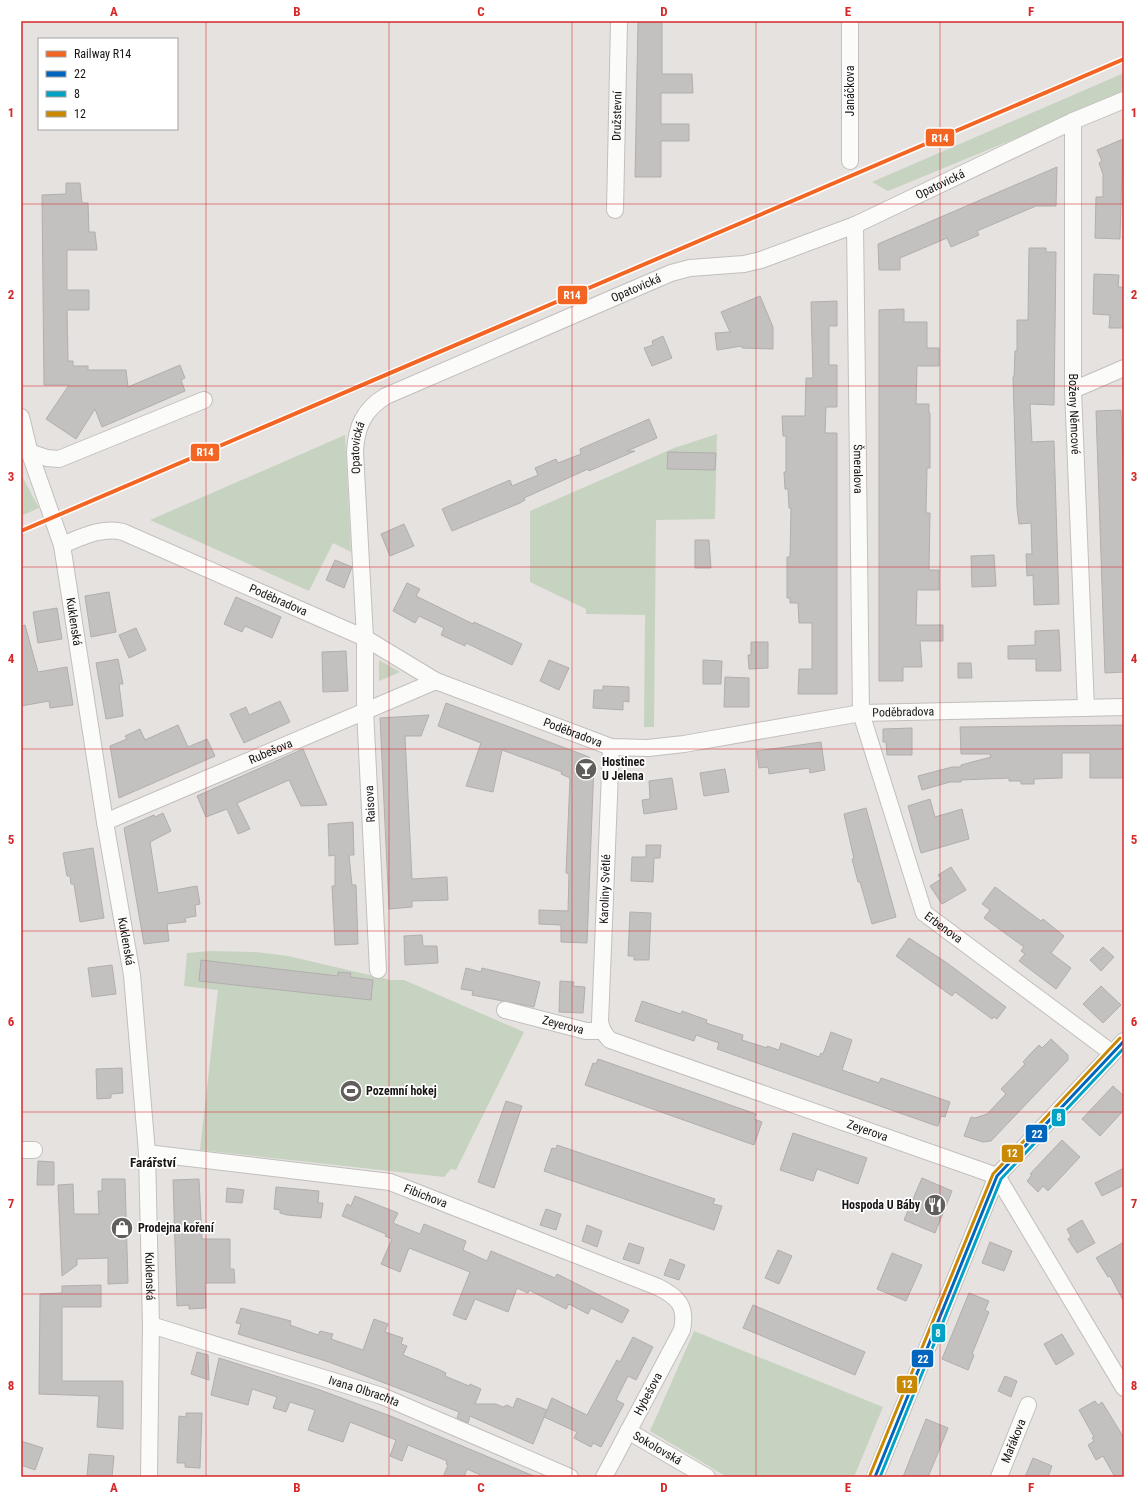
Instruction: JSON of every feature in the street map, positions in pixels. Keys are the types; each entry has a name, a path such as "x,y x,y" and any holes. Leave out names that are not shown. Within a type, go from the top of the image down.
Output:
{"street":[{"name":"Družstevní","path":"615,210 619,21"},
{"name":"Janáčkova","path":"850,21 850,161"},
{"name":"Opatovická","path":"364,638 356,440 360,423 367,411 379,400 671,273 690,268 744,264 761,260 855,225 1073,121 1124,100"},
{"name":"Boženy Němcové","path":"1073,121 1073,390 1086,708"},
{"name":"Šmeralova","path":"855,225 861,713"},
{"path":"1073,390 1124,368"},
{"path":"25,451 59,459 204,400"},
{"name":"Kuklenská","path":"21,417 25,451 62,545 105,822 132,975 146,1153 151,1324 149,1477"},
{"name":"Poděbradova","path":"62,545 101,531 116,530 364,638 436,681 611,747 648,748 684,744 861,713 1124,707"},
{"name":"Raisova","path":"364,638 365,710 378,970"},
{"name":"Rubešova","path":"105,822 436,681"},
{"name":"Erbenova","path":"861,713 924,913 1112,1053"},
{"name":"Karoliny Světlé","path":"602,1031 600,1022 611,747"},
{"name":"Zeyerova","path":"505,1010 586,1031 602,1031 610,1040 997,1176"},
{"path":"875,1477 997,1176 1124,1041"},
{"name":"Fibichova","path":"146,1153 390,1182 658,1287 676,1298 683,1308"},
{"path":"997,1176 1124,1388"},
{"name":"Hybešova","path":"604,1477 682,1330 684,1320 683,1308"},
{"name":"Ivana Olbrachta","path":"151,1324 382,1396 570,1477"},
{"name":"Mařákova","path":"999,1477 1028,1405"},
{"name":"Sokolovská","path":"628,1430 708,1477"}],"green space":[{"path":"1124,73 1124,94 888,191 872,182"},
{"path":"717,434 715,519 656,520 654,727 644,727 645,615 586,614 586,609 530,582 530,511 674,448"},
{"path":"345,435 351,552 333,543 309,591 150,520"},
{"path":"21,474 39,508 21,516"},
{"path":"379,660 400,672 379,681"},
{"name":"Pozemní hokej","path":"210,951 256,952 288,956 391,980 404,980 524,1032 456,1170 451,1169 444,1177 200,1150 218,990 184,986 187,953"},
{"path":"694,1331 883,1407 854,1477 727,1477 650,1431"}],"building":[{"path":"638,21 662,21 662,74 692,74 693,93 661,93 661,124 689,124 689,141 661,141 661,177 635,177"},
{"path":"1123,139 1120,239 1095,238 1096,197 1103,197 1103,174 1099,163 1102,161 1097,150"},
{"path":"1057,167 1056,206 1036,206 977,231 979,235 951,247 947,238 900,258 900,270 879,270 878,244"},
{"path":"66,183 80,183 82,203 88,203 89,232 95,232 97,250 67,250 67,290 89,290 89,310 67,310 68,361 73,361 73,366 88,366 88,370 126,370 128,387 180,365 185,378 181,380 185,391 102,427 95,409 76,439 46,419 69,385 44,385 42,195 66,194"},
{"path":"1029,248 1046,248 1046,252 1056,252 1054,405 1030,404 1032,442 1054,441 1059,604 1034,605 1033,575 1027,576 1026,554 1032,554 1031,523 1019,524 1017,508 1013,377 1015,351 1017,351 1017,320 1028,320"},
{"path":"1094,274 1119,275 1118,287 1124,287 1124,328 1109,328 1110,315 1093,314"},
{"path":"760,296 773,327 773,349 742,348 742,346 717,350 715,333 730,332 721,312"},
{"path":"837,301 837,326 829,326 829,365 837,365 837,407 826,407 825,433 837,433 837,694 798,694 799,669 812,669 812,623 799,623 798,603 790,603 790,598 787,598 787,557 790,557 791,508 789,508 788,489 785,489 784,472 786,472 786,436 783,436 782,416 805,416 806,378 813,378 811,302"},
{"path":"904,309 904,322 927,322 927,348 939,348 939,366 917,366 916,404 929,404 930,413 930,468 927,468 926,513 930,513 929,570 939,570 939,590 917,590 916,625 943,625 943,641 920,641 922,667 903,667 903,681 879,681 879,310"},
{"path":"663,336 672,358 652,366 644,348 653,345 652,341"},
{"path":"1121,410 1124,481 1124,672 1105,673 1096,411"},
{"path":"649,419 657,438 627,451 635,451 589,471 588,469 524,498 525,500 520,503 452,531 442,509 510,480 512,486 538,475 535,468 556,459 558,463 581,454 580,449"},
{"path":"668,452 716,453 715,470 667,469"},
{"path":"404,524 414,546 390,556 381,534"},
{"path":"695,540 709,540 711,568 695,568"},
{"path":"994,555 996,586 972,587 971,556"},
{"path":"335,560 352,567 344,588 326,580"},
{"path":"407,583 420,589 416,596 473,624 474,622 522,644 512,665 466,643 465,646 441,635 444,628 419,616 415,623 393,611"},
{"path":"109,592 116,632 91,637 85,596"},
{"path":"236,597 281,617 272,638 245,626 242,632 224,624"},
{"path":"57,608 62,639 38,643 33,612"},
{"path":"25,625 38,672 67,667 73,705 50,708 49,701 21,706 21,626"},
{"path":"136,628 146,650 129,658 119,635"},
{"path":"1059,630 1061,671 1036,671 1036,659 1008,659 1008,646 1035,645 1035,631"},
{"path":"751,642 768,642 768,668 749,669 748,655 751,655"},
{"path":"346,651 348,691 323,692 322,652"},
{"path":"118,659 123,684 119,684 123,716 106,719 96,663"},
{"path":"549,660 569,668 559,690 540,681"},
{"path":"703,660 722,661 721,684 703,684"},
{"path":"958,663 971,663 972,678 958,678"},
{"path":"725,677 749,678 749,707 724,707"},
{"path":"603,686 629,687 629,702 623,701 623,710 593,708 594,690 603,690"},
{"path":"280,701 290,722 244,743 230,714 246,707 249,715"},
{"path":"446,703 589,757 594,763 587,943 561,942 561,925 539,924 539,910 568,911 569,874 566,873 570,778 561,774 562,772 502,750 493,792 466,786 481,743 438,726"},
{"path":"429,715 421,736 405,736 412,879 447,877 448,900 412,901 412,907 389,909 380,718"},
{"path":"178,725 188,747 207,739 215,756 119,798 110,746 127,739 125,736 140,729 145,740"},
{"path":"1124,725 1124,778 1090,778 1090,753 1062,753 1062,778 1034,779 1034,784 1021,784 1021,781 1009,781 1009,778 961,780 961,782 950,782 922,790 918,776 952,767 961,767 961,765 991,757 990,754 961,754 960,727"},
{"path":"912,728 912,755 887,755 886,742 883,742 883,729"},
{"path":"821,742 825,770 810,773 809,768 769,774 768,767 759,768 757,751"},
{"path":"303,749 327,805 301,806 289,780 237,803 250,829 238,834 227,809 206,817 197,796"},
{"path":"725,769 729,792 704,796 700,773"},
{"path":"672,778 677,809 644,814 642,800 650,799 649,781"},
{"path":"930,799 935,817 962,809 969,839 921,853 908,806"},
{"path":"866,808 896,917 872,924 852,859 854,859 844,814"},
{"path":"163,813 171,831 150,842 158,893 197,886 200,904 195,905 196,916 185,918 186,922 167,924 169,941 144,944 124,828 154,815 155,817"},
{"path":"353,822 354,855 349,855 352,885 356,885 358,944 335,945 332,886 335,886 335,855 329,856 328,824"},
{"path":"646,845 661,845 660,858 654,858 653,882 631,881 632,857 646,857"},
{"path":"93,848 104,918 80,922 74,884 71,884 70,876 67,876 63,853"},
{"path":"951,867 966,890 942,904 930,886 941,879 938,875"},
{"path":"995,887 1041,921 1043,919 1064,936 1051,953 1071,968 1056,989 1019,961 1025,954 1021,951 1024,947 984,918 990,910 982,904"},
{"path":"630,912 651,913 649,960 634,960 634,956 628,956"},
{"path":"422,935 423,946 437,946 438,963 405,965 404,936"},
{"path":"909,938 947,963 1006,1007 997,1019 994,1017 992,1019 955,992 952,996 896,956"},
{"path":"1103,947 1114,957 1101,971 1090,960"},
{"path":"201,960 338,976 338,972 351,973 350,977 373,980 371,1000 199,981"},
{"path":"112,965 116,994 92,997 88,968"},
{"path":"466,968 481,972 482,968 540,982 534,1007 472,995 473,991 461,989"},
{"path":"560,981 574,982 573,986 585,987 583,1013 559,1012"},
{"path":"1101,986 1121,1005 1103,1023 1083,1004"},
{"path":"642,1001 681,1014 682,1011 707,1020 706,1023 743,1035 742,1040 767,1048 767,1046 779,1050 781,1043 819,1057 821,1053 823,1054 831,1032 852,1040 842,1070 879,1083 881,1078 950,1102 945,1117 941,1116 938,1126 934,1125 717,1049 719,1043 696,1035 694,1041 635,1021"},
{"path":"1051,1039 1068,1055 1068,1060 991,1141 983,1142 964,1136 971,1117 975,1118 987,1114 1006,1094 1001,1089 1025,1064 1023,1062 1039,1045 1042,1048"},
{"path":"598,1059 756,1114 754,1119 762,1122 754,1145 585,1085 593,1063 596,1064"},
{"path":"122,1068 123,1093 111,1094 111,1098 97,1099 96,1069"},
{"path":"1113,1086 1124,1096 1124,1110 1100,1136 1082,1119"},
{"path":"506,1101 522,1106 494,1188 478,1182"},
{"path":"793,1133 867,1158 858,1184 817,1169 813,1181 780,1170"},
{"path":"1062,1140 1080,1157 1048,1191 1043,1186 1038,1192 1027,1181 1032,1175 1030,1174"},
{"path":"557,1145 715,1199 713,1204 722,1206 714,1230 544,1171 552,1148 556,1149"},
{"path":"38,1161 54,1162 54,1185 37,1185"},
{"path":"1124,1168 1124,1185 1102,1196 1095,1183"},
{"path":"922,1178 952,1191 935,1233 904,1220"},
{"path":"102,1179 125,1179 128,1283 108,1284 108,1258 77,1259 77,1265 62,1276 58,1185 73,1184 74,1214 99,1214 98,1191 102,1191"},
{"path":"199,1179 202,1239 230,1239 230,1269 234,1269 235,1283 205,1283 206,1308 189,1309 189,1305 177,1306 173,1180"},
{"path":"276,1187 319,1191 318,1203 323,1203 321,1218 287,1215 280,1213 280,1210 274,1209"},
{"path":"227,1188 244,1190 242,1203 226,1202"},
{"path":"355,1196 398,1213 393,1223 420,1234 424,1224 466,1241 463,1250 487,1261 491,1251 555,1278 557,1274 629,1310 622,1323 591,1308 588,1314 569,1304 566,1309 529,1290 528,1293 517,1288 508,1312 475,1299 466,1320 453,1315 470,1272 409,1248 400,1272 381,1264 392,1239 385,1236 386,1234 342,1216 347,1204 351,1206"},
{"path":"546,1209 561,1214 556,1230 540,1225"},
{"path":"1082,1220 1095,1243 1077,1253 1068,1239 1071,1237 1067,1229"},
{"path":"587,1225 602,1231 597,1247 582,1241"},
{"path":"990,1242 1012,1251 1004,1271 982,1263"},
{"path":"1124,1242 1124,1302 1110,1276 1108,1277 1096,1258"},
{"path":"629,1243 644,1248 639,1264 623,1259"},
{"path":"778,1250 792,1256 779,1284 765,1278"},
{"path":"892,1253 922,1265 906,1301 877,1289"},
{"path":"670,1259 685,1265 679,1280 664,1275"},
{"path":"101,1285 101,1307 62,1307 62,1381 123,1381 123,1429 97,1427 99,1396 39,1394 40,1294 62,1293 62,1286"},
{"path":"969,1293 989,1301 985,1310 989,1312 972,1354 974,1355 968,1370 942,1359"},
{"path":"753,1305 865,1352 855,1375 743,1328"},
{"path":"241,1308 291,1321 290,1325 318,1335 320,1331 333,1334 331,1339 363,1350 374,1319 388,1324 385,1332 403,1338 401,1344 407,1346 403,1355 446,1373 445,1376 469,1386 470,1384 481,1389 475,1404 496,1404 503,1407 507,1405 513,1408 517,1398 547,1410 533,1444 470,1416 468,1423 457,1418 459,1412 416,1395 329,1362 238,1334 241,1324 236,1323"},
{"path":"1062,1334 1074,1354 1056,1365 1044,1344"},
{"path":"633,1337 653,1347 636,1380 628,1376 616,1400 624,1404 601,1447 593,1443 591,1447 574,1438 577,1432 544,1417 552,1398 587,1415 617,1360 620,1362"},
{"path":"197,1352 208,1355 209,1380 191,1374"},
{"path":"219,1358 320,1390 393,1417 536,1477 485,1477 467,1469 464,1477 443,1477 448,1465 446,1464 447,1461 408,1445 402,1461 390,1456 396,1440 350,1422 343,1442 308,1430 315,1410 290,1402 286,1412 273,1408 277,1397 252,1389 248,1405 211,1395"},
{"path":"1005,1376 1017,1381 1011,1397 998,1391"},
{"path":"1095,1401 1098,1405 1102,1402 1124,1438 1124,1477 1115,1477 1103,1456 1096,1460 1088,1445 1094,1441 1092,1438 1094,1437 1079,1410"},
{"path":"186,1413 202,1413 200,1468 185,1467 185,1463 177,1463 179,1416 186,1417"},
{"path":"926,1419 948,1428 928,1477 903,1477"},
{"path":"21,1441 43,1448 35,1470 21,1465"},
{"path":"89,1454 114,1456 112,1477 87,1477"},
{"path":"1033,1458 1052,1466 1048,1477 1025,1477"}],"rail line":[{"name":"R14","path":"21,531 1124,59"}],"transit line":[{"name":"12","path":"870,1475 993,1174 1120,1038"},
{"name":"22","path":"875,1477 997,1176 1124,1041"},
{"name":"8","path":"880,1477 1001,1179 1124,1048"}],"place":[{"name":"Hostinec U Jelena","path":"586,769"},
{"name":"Pozemní hokej","path":"351,1091"},
{"name":"Hospoda U Báby","path":"935,1205"},
{"name":"Prodejna koření","path":"122,1228"}],"district":[{"name":"Farářství","path":"153,1162"}]}
